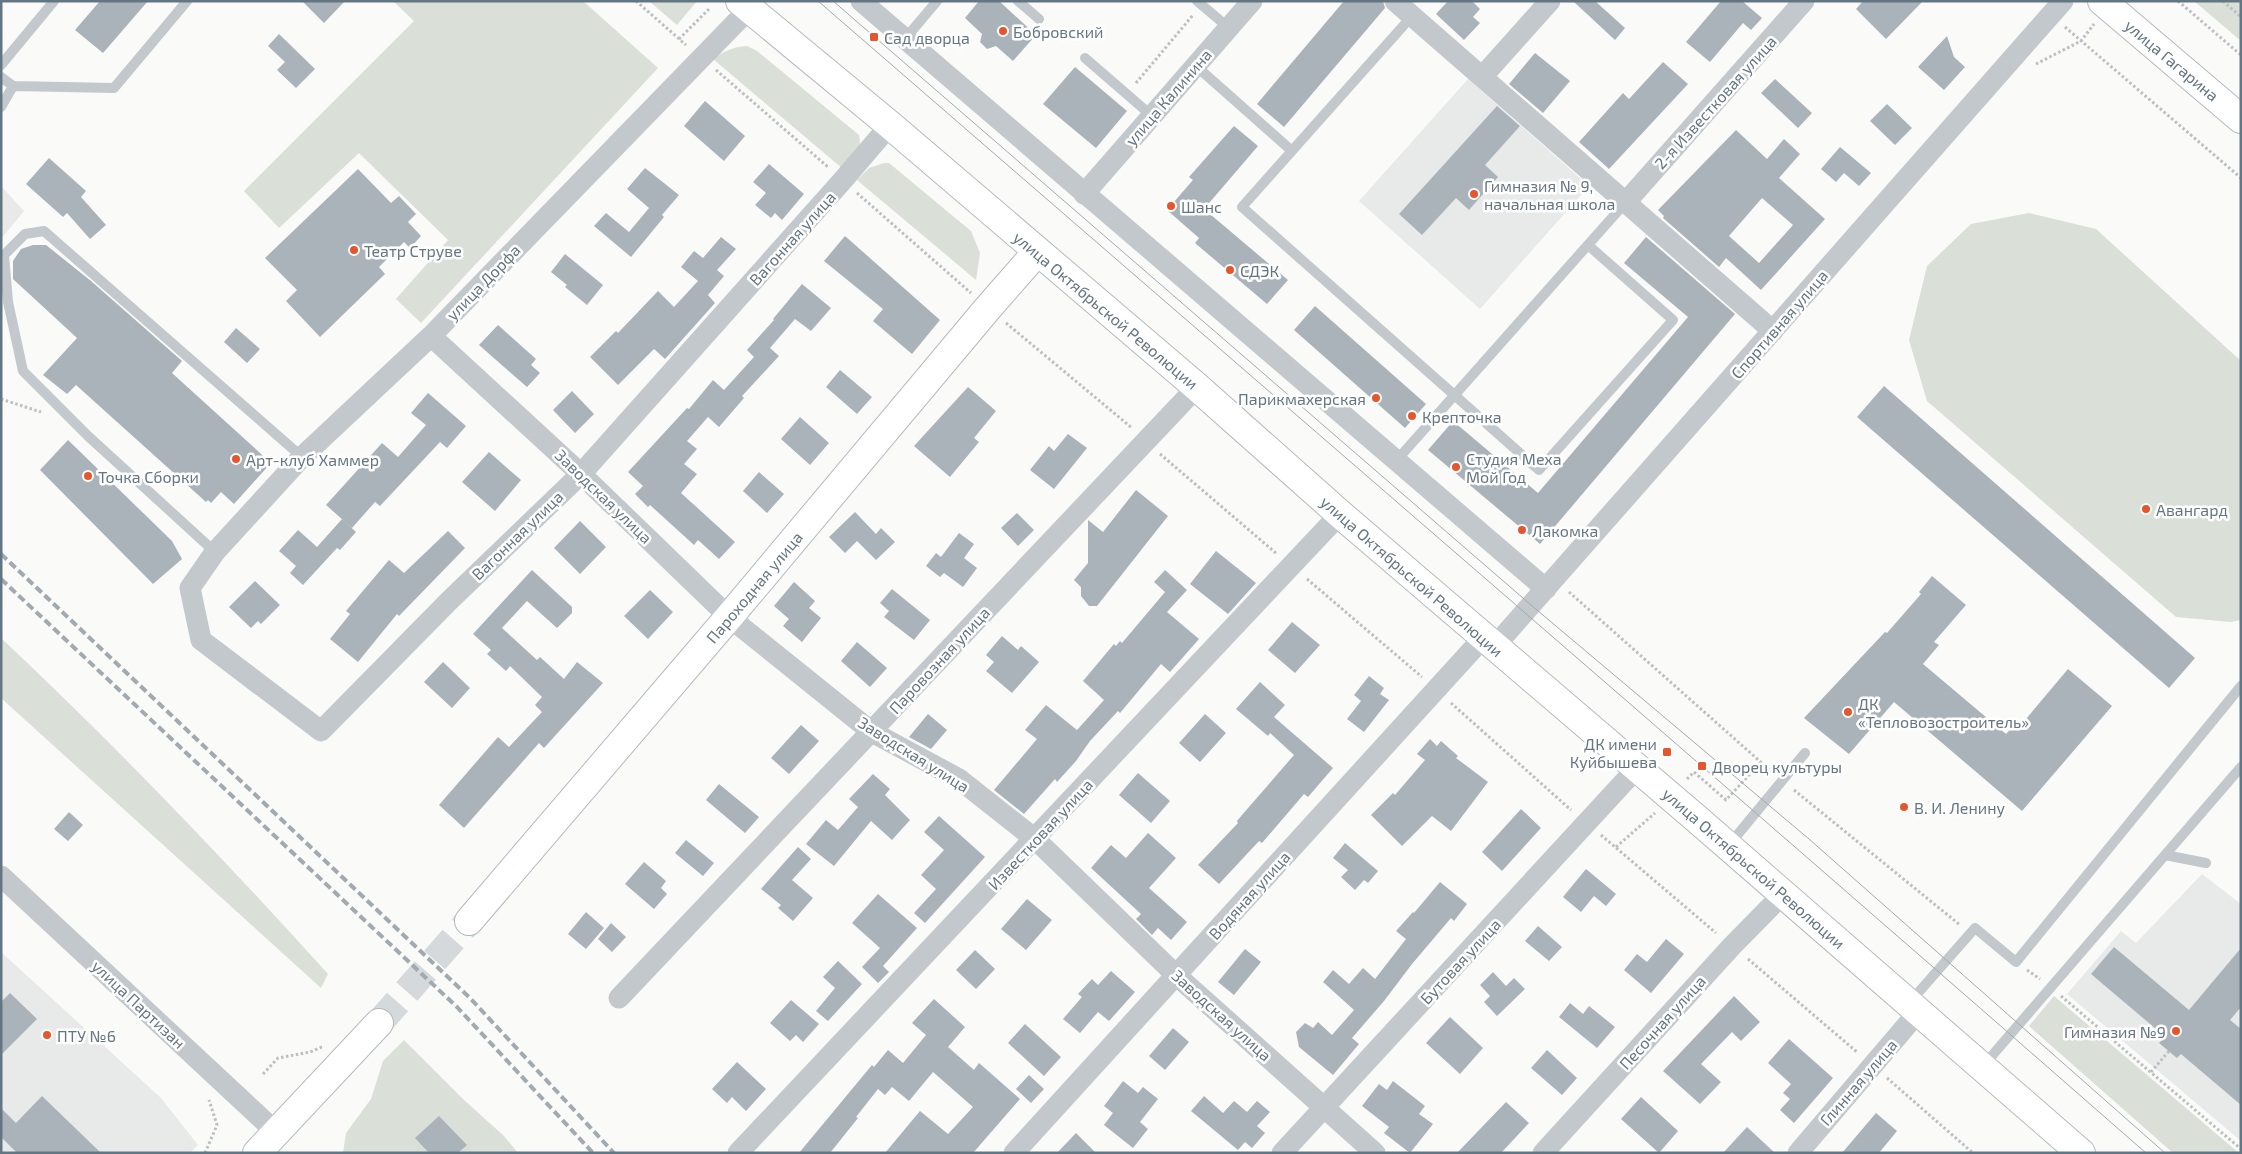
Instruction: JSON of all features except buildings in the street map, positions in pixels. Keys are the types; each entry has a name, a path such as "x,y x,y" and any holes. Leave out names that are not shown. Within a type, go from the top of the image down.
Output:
{"main road":[{"name":"улица Гагарина","path":"2102,1 2241,119"},
{"name":"улица Октябрьской Революции","path":"744,5 890,125 1197,387 1340,514 1914,1007 2074,1151"},
{"name":"Пароходная улица","path":"469,921 1037,252"},
{"path":"257,1153 379,1022"}],"street":[{"path":"861,1 1546,589"},
{"name":"улица Калинина","path":"1084,194 1252,1"},
{"path":"1395,1 1773,331"},
{"path":"1482,77 1550,1"},
{"name":"2-я Известковая улица","path":"1626,202 1804,1"},
{"name":"улица Дорфа","path":"215,552 302,457 431,336 744,5"},
{"name":"Спортивная улица","path":"1489,642 1546,589 2057,8"},
{"name":"Вагонная улица","path":"215,552 190,588 202,640 321,732 449,601 582,474 890,125"},
{"name":"Заводская улица","path":"431,336 582,474 729,617 872,732 959,780 1035,840 1176,975 1375,1153"},
{"name":"Паровозная улица","path":"618,998 1197,387"},
{"name":"Известковая улица","path":"738,1153 1035,840 1340,514"},
{"name":"Водяная улица","path":"1014,1153 1176,975 1489,642"},
{"name":"Бутовая улица","path":"1282,1153 1637,768"},
{"name":"улица Партизан","path":"1,876 276,1132"},
{"name":"Песочная улица","path":"1543,1153 1732,946 1783,894"},
{"name":"Глинная улица","path":"1798,1153 1914,1007"}],"lane":[{"path":"1,65 54,1"},
{"path":"1,77 13,86 114,88 187,1"},
{"path":"906,39 937,1"},
{"path":"1018,1 1039,19"},
{"path":"1200,3 1229,28"},
{"path":"1412,16 1242,207 1539,470 1673,320 1588,245"},
{"path":"1085,58 1152,116"},
{"path":"1196,66 1292,152"},
{"path":"1,107 13,86"},
{"path":"1396,461 1626,202"},
{"path":"215,552 88,436 23,371 8,302 4,256 25,234 44,231 302,457"},
{"path":"1914,1007 1974,928 2016,962 2241,686"},
{"path":"1728,846 1805,752"},
{"path":"1982,1067 2241,767"},
{"path":"2165,855 2206,863"}],"path":[{"path":"2178,1 2241,56"},
{"path":"2223,1 2241,17"},
{"path":"1126,94 1200,3"},
{"path":"2057,8 2241,178"},
{"path":"679,39 709,9"},
{"path":"2016,962 2050,987 2241,1150"},
{"path":"263,1074 278,1058 310,1052 328,1045"},
{"path":"2151,1072 2169,1051"},
{"path":"203,1094 210,1101 217,1125 205,1153"}],"shaded area":[{"path":"393,1 583,1 658,68 421,323 396,299 448,240 359,153 279,228 244,191 414,21"},
{"path":"649,1 697,1 677,25"},
{"path":"2194,1 2241,1 2241,41"},
{"path":"747,46 757,51 859,135 861,149 843,169 713,59 729,50"},
{"name":"Гимназия № 9, начальная школа","path":"1468,79 1589,186 1480,309 1359,201"},
{"path":"889,163 971,231 980,253 976,280 857,180 869,168"},
{"path":"1,186 24,211 1,239"},
{"name":"Авангард","path":"2029,213 2096,229 2241,361 2241,620 2231,622 2176,617 1927,401 1909,340 1927,266 1971,224"},
{"path":"1,638 127,761 328,974 321,988 1,698"},
{"name":"Гимназия №9","path":"2202,874 2241,904 2241,1141 2067,994 2121,931 2136,943"},
{"name":"ПТУ №6","path":"1,952 161,1098 198,1145 190,1153 1,1153"},
{"path":"2054,996 2239,1153 2173,1153 2029,1026"},
{"path":"404,1040 464,1100 504,1136 518,1153 343,1153 346,1133 371,1099 383,1061"}],"tunnel":[{"path":"379,1023 469,921"}],"tram line":[{"path":"818,1 2146,1153"},
{"path":"833,1 1531,605 1809,839 2165,1153"}],"railway":[{"path":"1,554 470,998 614,1153"},
{"path":"1,579 457,1007 593,1153"}],"place":[{"name":"Бобровский","path":"1003,31"},
{"name":"Сад дворца","path":"874,37"},
{"name":"Гимназия № 9, начальная школа","path":"1474,194"},
{"name":"Шанс","path":"1171,206"},
{"name":"Театр Струве","path":"354,250"},
{"name":"СДЭК","path":"1230,270"},
{"name":"Парикмахерская","path":"1376,398"},
{"name":"Крепточка","path":"1412,416"},
{"name":"Арт-клуб Хаммер","path":"236,459"},
{"name":"Студия Меха Мой Год","path":"1456,467"},
{"name":"Точка Сборки","path":"88,476"},
{"name":"Авангард","path":"2146,509"},
{"name":"Лакомка","path":"1522,530"},
{"name":"ДК «Тепловозостроитель»","path":"1848,712"},
{"name":"ДК имени Куйбышева","path":"1667,752"},
{"name":"Дворец культуры","path":"1702,766"},
{"name":"В. И. Ленину","path":"1904,807"},
{"name":"Гимназия №9","path":"2176,1031"},
{"name":"ПТУ №6","path":"47,1035"}]}
